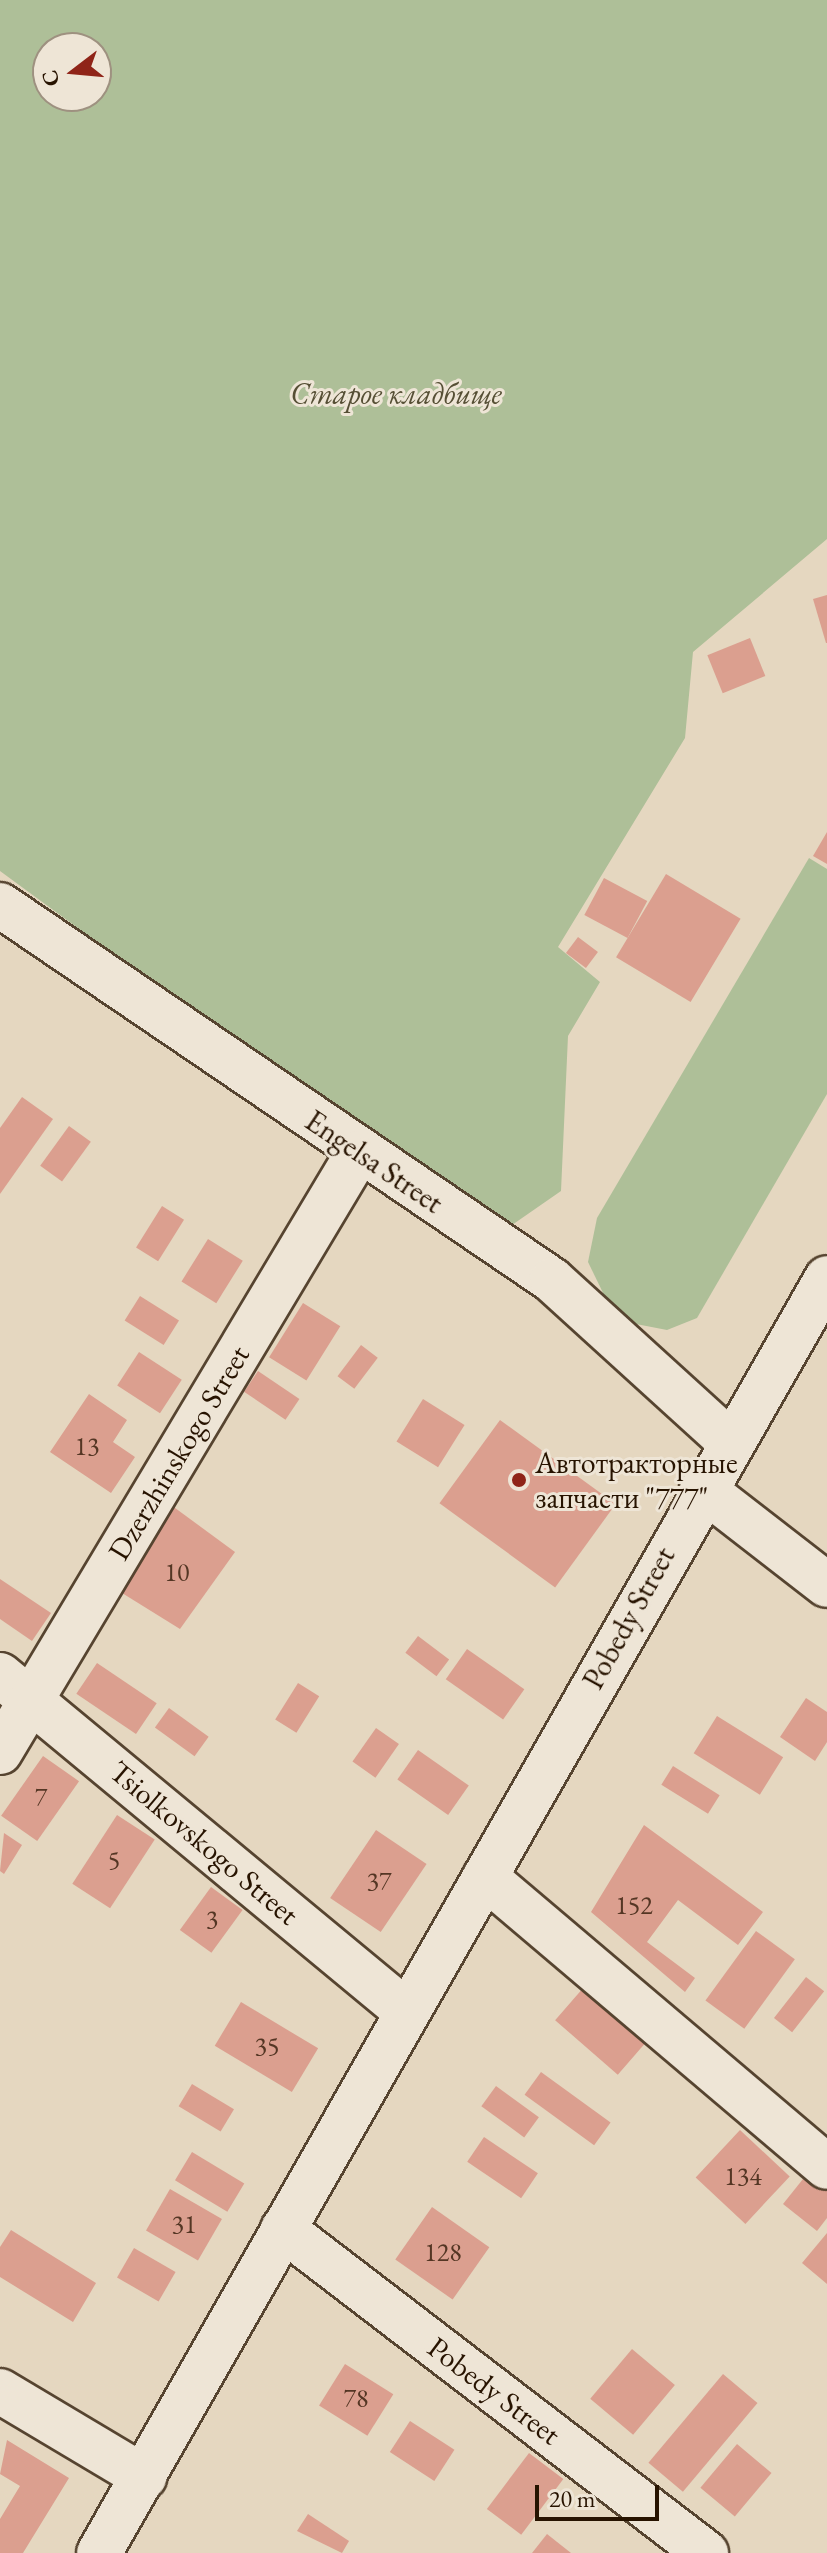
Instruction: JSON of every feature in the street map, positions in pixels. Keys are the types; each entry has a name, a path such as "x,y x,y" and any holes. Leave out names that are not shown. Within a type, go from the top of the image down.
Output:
{"street":[{"name":"Engelsa Street","path":"0,905 358,1153 552,1280 730,1442"},
{"name":"Dzerzhinskogo Street","path":"0,1752 16,1688 358,1153"},
{"name":"Pobedy Street","path":"99,2553 485,1877 702,1488 827,1278"},
{"path":"702,1488 827,1585"},
{"name":"Tsiolkovskogo Street","path":"16,1688 407,2012"},
{"path":"485,1877 827,2167"},
{"name":"Pobedy Street","path":"283,2229 706,2553"},
{"path":"0,2391 144,2477"}],"green space":[{"name":"Старое кладбище","path":"0,0 827,0 827,539 693,652 685,738 558,947 600,982 568,1036 561,1191 512,1225 462,1210 0,871"},
{"path":"809,858 827,869 827,1094 697,1318 667,1330 636,1324 607,1301 588,1262 597,1218"}],"building":[{"path":"827,595 827,643 826,643 813,599"},
{"path":"750,638 765,676 723,693 707,655"},
{"path":"827,832 827,864 813,856"},
{"path":"666,874 741,919 691,1002 616,957"},
{"path":"604,878 647,901 628,938 584,915"},
{"path":"578,937 598,952 586,968 566,953"},
{"path":"22,1097 53,1119 0,1194 0,1128"},
{"path":"69,1126 91,1142 62,1182 40,1166"},
{"path":"162,1206 184,1220 158,1261 136,1248"},
{"path":"208,1239 243,1261 216,1303 182,1281"},
{"path":"140,1296 179,1320 164,1345 125,1321"},
{"path":"303,1303 340,1326 306,1381 269,1357"},
{"path":"361,1345 378,1358 354,1389 338,1376"},
{"path":"139,1352 182,1380 160,1413 117,1386"},
{"path":"258,1371 299,1399 285,1420 244,1392"},
{"path":"89,1394 127,1420 113,1442 135,1457 111,1493 50,1452"},
{"path":"423,1399 465,1425 438,1467 397,1441"},
{"name":"Автотракторные запчасти \"777\"","path":"500,1420 616,1504 555,1587 439,1503"},
{"path":"171,1505 235,1552 180,1629 122,1593"},
{"path":"0,1579 51,1613 32,1641 0,1619"},
{"path":"418,1636 449,1659 437,1676 405,1653"},
{"path":"467,1649 524,1689 503,1719 446,1679"},
{"path":"97,1663 157,1703 136,1734 76,1694"},
{"path":"298,1683 319,1696 296,1733 275,1719"},
{"path":"806,1698 827,1712 827,1742 815,1761 780,1737"},
{"path":"169,1708 209,1737 195,1756 155,1727"},
{"path":"717,1716 783,1757 760,1795 694,1753"},
{"path":"376,1728 399,1744 375,1778 352,1762"},
{"path":"418,1750 469,1786 448,1815 397,1779"},
{"path":"43,1756 79,1781 37,1841 1,1816"},
{"path":"673,1766 720,1795 708,1814 661,1785"},
{"path":"117,1815 155,1840 110,1908 72,1884"},
{"path":"644,1825 763,1912 738,1945 678,1900 647,1942 695,1978 685,1992 591,1912"},
{"path":"376,1830 427,1864 381,1932 330,1898"},
{"path":"4,1833 22,1845 4,1874 0,1871"},
{"path":"211,1887 243,1910 211,1953 180,1930"},
{"path":"756,1931 795,1959 744,2029 705,2001"},
{"path":"806,1977 824,1991 792,2032 774,2018"},
{"path":"584,1987 647,2041 618,2075 555,2020"},
{"path":"241,2002 318,2048 292,2092 215,2046"},
{"path":"541,2072 611,2123 594,2145 525,2095"},
{"path":"192,2084 234,2109 221,2132 179,2106"},
{"path":"496,2086 539,2117 524,2137 481,2106"},
{"path":"740,2130 790,2176 745,2224 696,2178"},
{"path":"484,2137 538,2173 521,2198 467,2162"},
{"path":"192,2152 244,2183 227,2212 175,2180"},
{"path":"807,2174 827,2190 827,2218 817,2231 783,2204"},
{"path":"170,2189 222,2219 198,2261 146,2231"},
{"path":"432,2207 489,2247 453,2300 395,2259"},
{"path":"11,2230 96,2283 73,2322 0,2277 0,2247"},
{"path":"827,2233 827,2284 802,2263"},
{"path":"134,2248 176,2272 159,2301 117,2277"},
{"path":"632,2349 675,2385 633,2435 590,2399"},
{"path":"345,2364 393,2394 367,2436 319,2406"},
{"path":"723,2374 757,2403 683,2492 648,2463"},
{"path":"410,2421 454,2450 434,2481 390,2452"},
{"path":"7,2440 69,2478 23,2553 0,2553 0,2519 20,2486 0,2474"},
{"path":"737,2444 771,2473 735,2517 700,2488"},
{"path":"529,2453 563,2479 521,2535 487,2509"},
{"path":"308,2514 349,2541 342,2553 297,2531"},
{"path":"547,2534 571,2553 532,2553"}],"place":[{"name":"Автотракторные запчасти \"777\"","path":"519,1480"}]}
